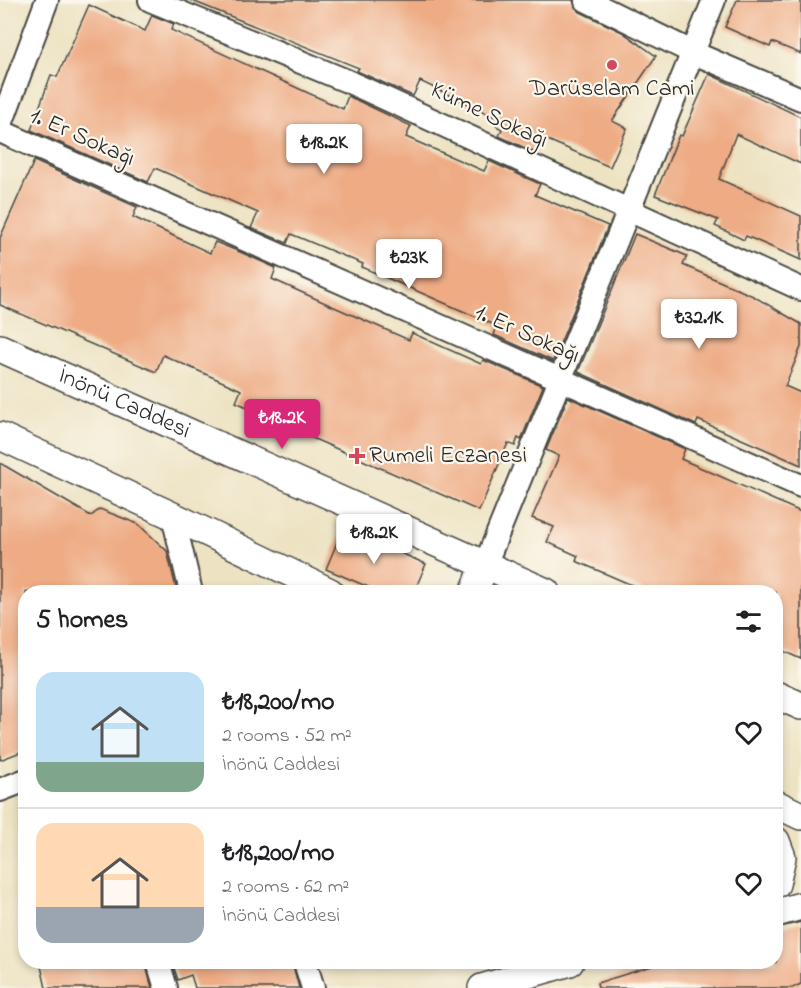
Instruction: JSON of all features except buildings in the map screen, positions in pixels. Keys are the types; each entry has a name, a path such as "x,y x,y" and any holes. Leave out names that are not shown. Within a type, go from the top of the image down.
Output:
{"street":[{"path":"0,129 48,0"},
{"name":"Küme Sokağı","path":"150,0 347,81 801,290"},
{"path":"586,0 693,53 801,99"},
{"path":"477,585 714,0"},
{"name":"1. Er Sokağı","path":"0,129 801,486"},
{"name":"İnönü Caddesi","path":"0,348 530,585"},
{"path":"0,436 316,585"},
{"path":"173,516 189,585"},
{"path":"783,698 801,706"},
{"path":"0,790 18,783"},
{"path":"783,807 801,816"},
{"path":"783,911 801,906"},
{"path":"160,969 166,988"},
{"path":"307,969 313,988"},
{"path":"482,988 546,969"}],"place":[{"name":"Darüselam Cami","path":"612,65"},
{"name":"Rumeli Eczanesi","path":"357,456"}]}
